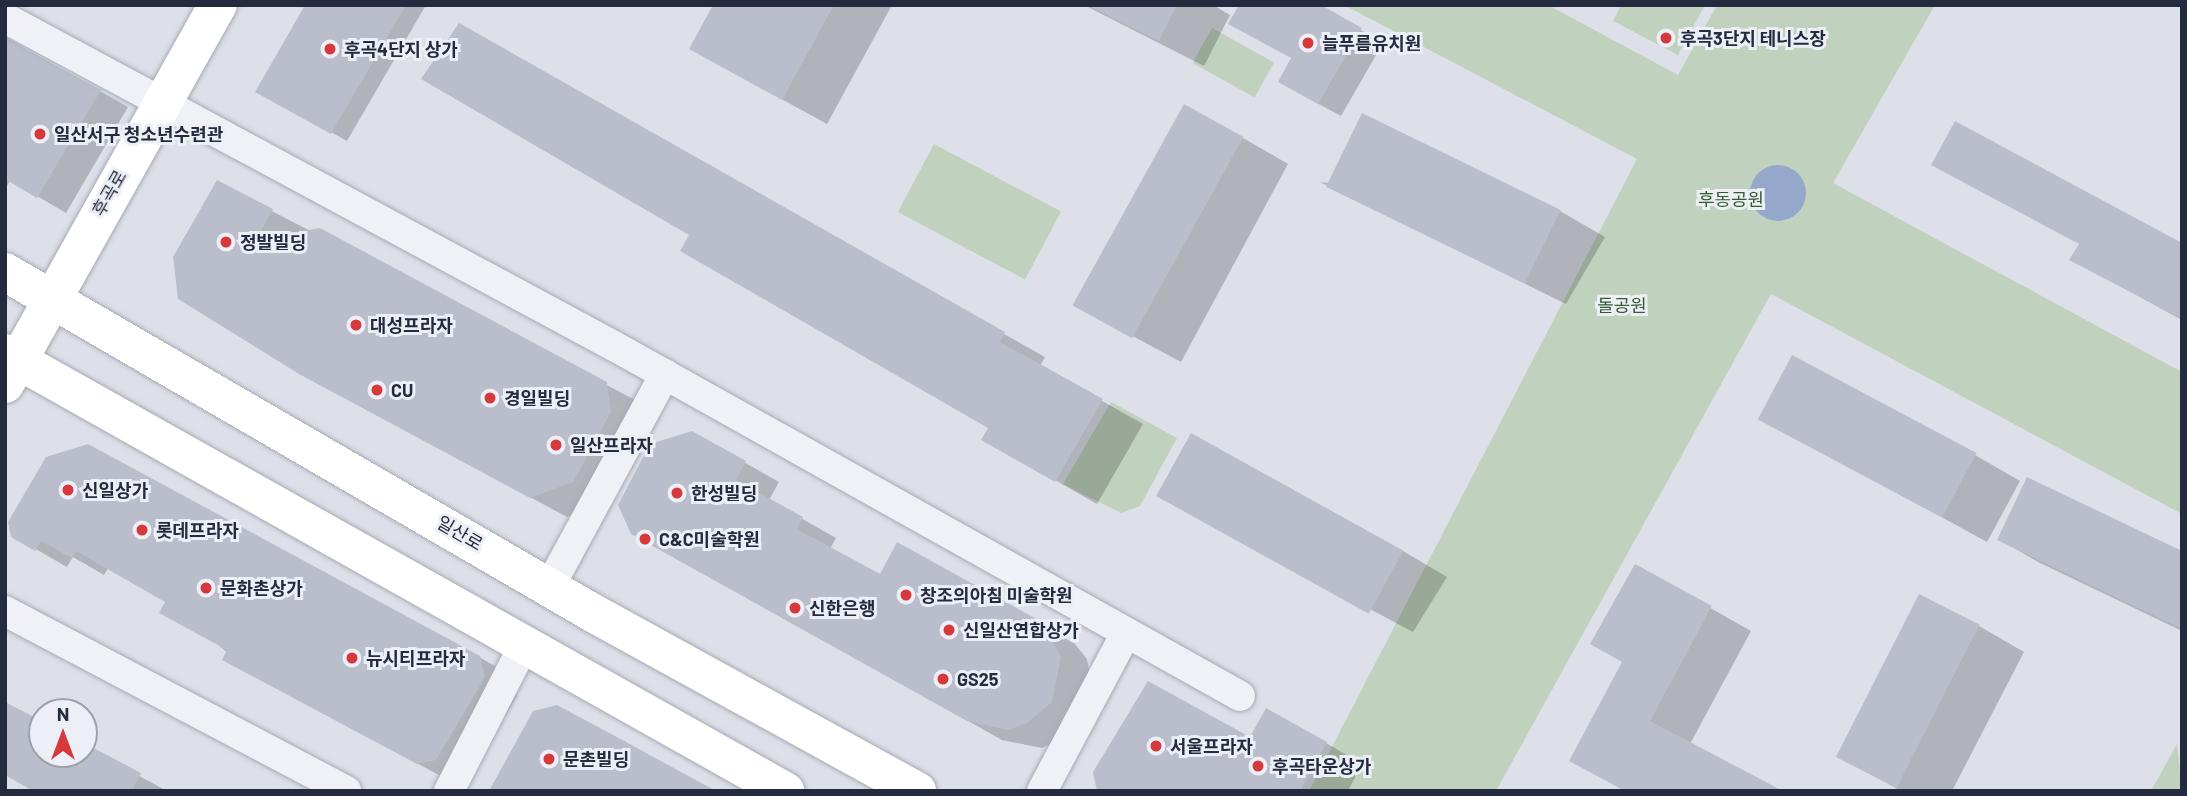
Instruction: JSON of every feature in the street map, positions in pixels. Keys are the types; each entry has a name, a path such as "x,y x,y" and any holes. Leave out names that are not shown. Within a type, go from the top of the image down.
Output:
{"main road":[{"name":"후곡로","path":"10,366 218,5"},
{"name":"일산로","path":"5,272 917,791"},
{"path":"10,366 525,643 785,791"}],"street":[{"path":"5,18 163,99 665,374 1240,696"},
{"path":"551,584 665,374"},
{"path":"5,611 347,791"},
{"path":"1042,791 1126,633"},
{"path":"449,791 525,643"}],"green space":[{"name":"후동공원","path":"1344,5 1548,5 1678,75 1717,5 1935,5 1833,183 2182,372 2182,514 1771,294 1496,791 1309,791 1637,159"},
{"name":"후곡3단지 테니스장","path":"1621,5 1705,5 1678,55 1613,21"},
{"path":"1212,28 1274,62 1255,97 1193,63"},
{"path":"934,144 1061,212 1025,280 898,212"},
{"path":"1111,402 1177,438 1140,506 1121,513 1063,484"},
{"path":"2177,744 2182,791 2151,791"}],"water":[{"path":"1772,165 1784,165 1794,169 1802,177 1806,193 1802,209 1794,217 1784,221 1772,221 1762,217 1754,209 1750,199 1750,187 1754,177 1762,169"}],"building":[{"name":"후곡4단지 상가","path":"305,5 406,5 331,134 255,92"},
{"path":"713,5 834,5 782,100 689,49"},
{"path":"1087,5 1177,5 1159,41"},
{"name":"늘푸름유치원","path":"1239,5 1321,5 1362,28 1318,104 1278,82 1291,58 1228,24"},
{"path":"459,23 1005,332 1000,342 1103,399 1055,482 981,440 988,428 680,251 689,235 421,79"},
{"name":"일산서구 청소년수련관","path":"5,38 101,90 37,198 5,179"},
{"path":"1184,104 1243,137 1132,338 1072,305"},
{"path":"1362,113 1561,210 1525,284 1326,187"},
{"path":"1955,121 2182,243 2182,319 2069,260 2079,244 1931,165"},
{"path":"217,180 273,209 257,239 320,228 607,382 611,412 573,482 530,498 299,374 178,299 173,257"},
{"path":"1792,355 1977,453 1942,518 1758,419"},
{"path":"692,431 746,461 736,480 803,517 797,529 880,574 897,542 1042,622 1061,657 1052,702 1027,723 1008,730 967,721 631,534 618,505 650,444"},
{"path":"1191,433 1404,551 1369,614 1156,496"},
{"path":"88,444 480,656 485,677 436,760 417,764 222,660 227,650 159,613 165,602 76,551 72,558 41,541 35,551 11,537 8,522 46,457"},
{"path":"2027,477 2182,551 2182,629 1997,540"},
{"path":"1635,564 1712,606 1650,721 1783,791 1625,791 1569,761 1622,662 1590,644"},
{"path":"1919,594 1980,625 1897,788 1836,757"},
{"path":"1148,681 1250,737 1266,708 1327,742 1300,791 1097,791 1093,772"},
{"path":"5,702 28,714 28,768 98,768 98,750 141,773 132,791 33,791 5,775"},
{"path":"557,705 716,791 489,791 533,711"}],"place":[{"name":"후곡3단지 테니스장","path":"1666,38"},
{"name":"늘푸름유치원","path":"1308,43"},
{"name":"후곡4단지 상가","path":"330,49"},
{"name":"일산서구 청소년수련관","path":"40,134"},
{"name":"정발빌딩","path":"226,242"},
{"name":"대성프라자","path":"356,325"},
{"name":"CU","path":"377,390"},
{"name":"경일빌딩","path":"490,398"},
{"name":"일산프라자","path":"556,445"},
{"name":"신일상가","path":"68,490"},
{"name":"한성빌딩","path":"677,493"},
{"name":"롯데프라자","path":"142,530"},
{"name":"C&C미술학원","path":"645,539"},
{"name":"문화촌상가","path":"206,588"},
{"name":"창조의아침 미술학원","path":"906,595"},
{"name":"신한은행","path":"795,608"},
{"name":"신일산연합상가","path":"949,630"},
{"name":"뉴시티프라자","path":"352,658"},
{"name":"GS25","path":"943,679"},
{"name":"서울프라자","path":"1156,746"},
{"name":"문촌빌딩","path":"549,759"},
{"name":"후곡타운상가","path":"1258,766"}],"park label":[{"name":"돌공원","path":"1622,305"}]}
